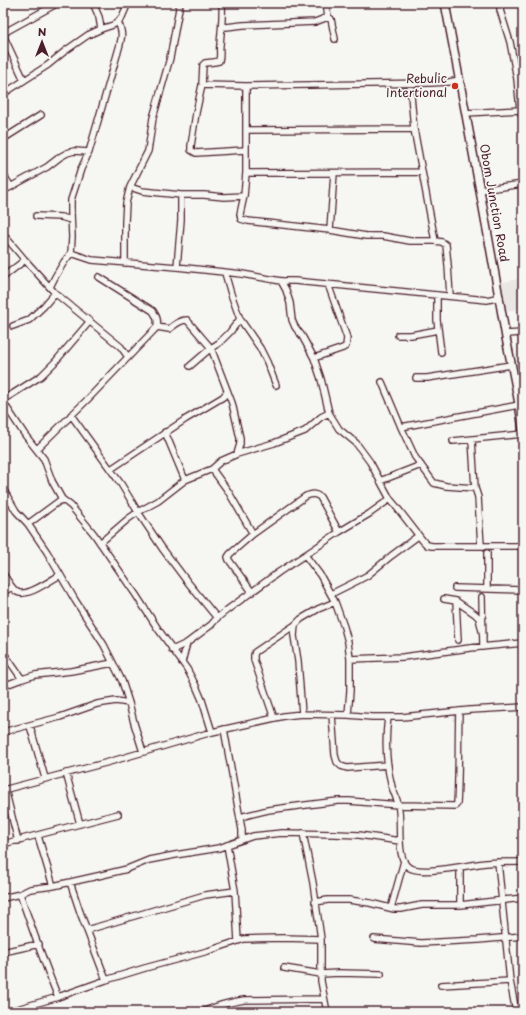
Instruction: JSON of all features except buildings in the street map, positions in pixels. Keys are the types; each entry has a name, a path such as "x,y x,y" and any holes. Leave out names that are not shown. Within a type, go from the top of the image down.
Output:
{"main road":[{"name":"Obom Junction Road","path":"445,3 500,297 523,430"}],"street":[{"path":"24,80 4,37 5,34 7,31 58,3"},
{"path":"93,3 99,17 101,28"},
{"path":"3,94 48,65 88,35 101,28 118,22 122,17 128,3"},
{"path":"125,263 126,203 130,188 148,151 153,118 170,58 180,3"},
{"path":"222,3 222,26 219,47 221,54 219,61 205,63 203,65 202,85 190,146 196,153 245,150"},
{"path":"326,3 328,17 331,19 333,25 335,39"},
{"path":"500,3 500,10 510,42 520,110 523,118"},
{"path":"222,26 235,27 243,25 315,22 328,17"},
{"path":"50,287 70,253 72,246 71,200 80,169 89,152 122,36 118,22"},
{"path":"202,85 246,86 410,84 460,80"},
{"path":"410,84 414,130 435,241"},
{"path":"246,86 246,173 244,196 240,214 241,219 366,236 383,236 410,241 442,242 446,245 450,296"},
{"path":"466,113 520,110"},
{"path":"3,139 41,115"},
{"path":"247,130 414,130"},
{"path":"3,191 46,167 60,156 74,151 89,152"},
{"path":"246,173 422,172"},
{"path":"330,230 334,173"},
{"path":"3,174 11,187"},
{"path":"480,190 523,184"},
{"path":"130,188 142,191 181,195 224,197 244,196"},
{"path":"177,267 181,220 181,195"},
{"path":"36,216 61,217 71,220"},
{"path":"3,234 24,260 55,293 121,347 128,357"},
{"path":"70,253 92,260 242,274 281,281 328,284 487,300 500,297"},
{"path":"3,277 24,260"},
{"path":"225,273 240,319 260,348 276,385"},
{"path":"36,449 88,399 157,327 157,316 153,311 99,277"},
{"path":"281,281 286,290 290,303 292,320 314,358 321,379 329,413 339,429 356,443 370,462 390,499 418,536 427,545 432,546 523,546"},
{"path":"314,358 343,348 346,346 347,342 328,284"},
{"path":"13,326 29,320 55,293"},
{"path":"437,295 437,320 441,352"},
{"path":"190,366 219,343 240,319"},
{"path":"157,327 169,329 179,321 187,320 211,348 232,403 240,438 237,454"},
{"path":"90,321 41,376 3,401 5,408 24,435 44,459 52,481 62,499 71,506 94,534 172,650 192,676 209,720 212,732"},
{"path":"398,335 411,335 438,330"},
{"path":"506,334 523,333"},
{"path":"416,378 427,378 511,365"},
{"path":"382,382 400,427 415,458 434,483 446,486 475,488"},
{"path":"111,470 165,432 222,397 227,392"},
{"path":"400,427 519,405"},
{"path":"100,543 128,519 158,501 185,480 212,469 222,461 237,454 305,431 329,413"},
{"path":"72,415 111,470 162,548 217,618"},
{"path":"165,432 185,480"},
{"path":"453,441 523,434"},
{"path":"472,440 475,488 478,496 481,546"},
{"path":"380,481 421,465"},
{"path":"212,469 228,491 253,534"},
{"path":"3,489 16,511 28,524 47,552 114,663 129,703 143,752"},
{"path":"252,592 229,560 228,556 253,534 306,496 312,493 320,497 339,532"},
{"path":"28,524 62,499"},
{"path":"172,650 186,643 211,625 217,618 279,572 390,499"},
{"path":"331,594 368,575 418,536"},
{"path":"487,553 487,589"},
{"path":"305,555 320,575 331,594 344,627 350,659 348,715"},
{"path":"3,574 17,592 22,593 34,590 60,575"},
{"path":"3,592 12,586"},
{"path":"455,588 523,590"},
{"path":"482,597 483,647"},
{"path":"444,599 456,601 477,616 479,618 483,635"},
{"path":"456,601 458,640"},
{"path":"274,718 259,676 254,656 255,652 301,619 318,609 335,602"},
{"path":"294,625 302,714"},
{"path":"287,630 294,636"},
{"path":"182,662 186,643"},
{"path":"350,659 403,657 523,643"},
{"path":"3,652 22,679"},
{"path":"3,686 35,675 72,671 114,663"},
{"path":"116,701 125,691"},
{"path":"3,732 30,726 97,704 116,701 129,703"},
{"path":"18,841 4,789 212,732 274,718 302,714 388,717 523,707"},
{"path":"240,817 276,809 349,801 399,805 455,806 457,804 458,784 459,711"},
{"path":"332,715 335,755 340,766 347,768 388,765"},
{"path":"388,717 386,729 388,765 392,787 399,805 400,841 402,856 406,865 413,869 425,870 460,868 498,862 523,862"},
{"path":"30,726 45,778"},
{"path":"224,729 240,817 242,840"},
{"path":"66,773 80,824"},
{"path":"3,844 118,814"},
{"path":"242,830 253,836"},
{"path":"3,898 20,894 30,889 54,886 120,870 149,860 219,848 253,836 282,833 303,833 359,835 400,841"},
{"path":"303,833 321,939 321,981 327,1012"},
{"path":"38,836 54,886"},
{"path":"227,845 234,891 238,941"},
{"path":"391,908 404,861"},
{"path":"498,862 510,981 516,1012"},
{"path":"460,868 460,905"},
{"path":"70,882 106,980"},
{"path":"87,930 205,895 234,891"},
{"path":"20,894 58,997"},
{"path":"315,902 328,900 349,900 401,909 422,904 460,905 523,898"},
{"path":"374,939 421,942 458,942 523,936"},
{"path":"7,1012 58,997 145,968 208,951 238,941 282,938 321,939"},
{"path":"3,952 39,944"},
{"path":"284,968 321,974 381,974"},
{"path":"441,985 510,981"},
{"path":"203,1012 222,1005 244,1000 324,999"}],"shaded area":[{"path":"523,278 523,308 506,311 500,283"}],"place":[{"name":"Rebulic Intertional","path":"455,86"}]}
